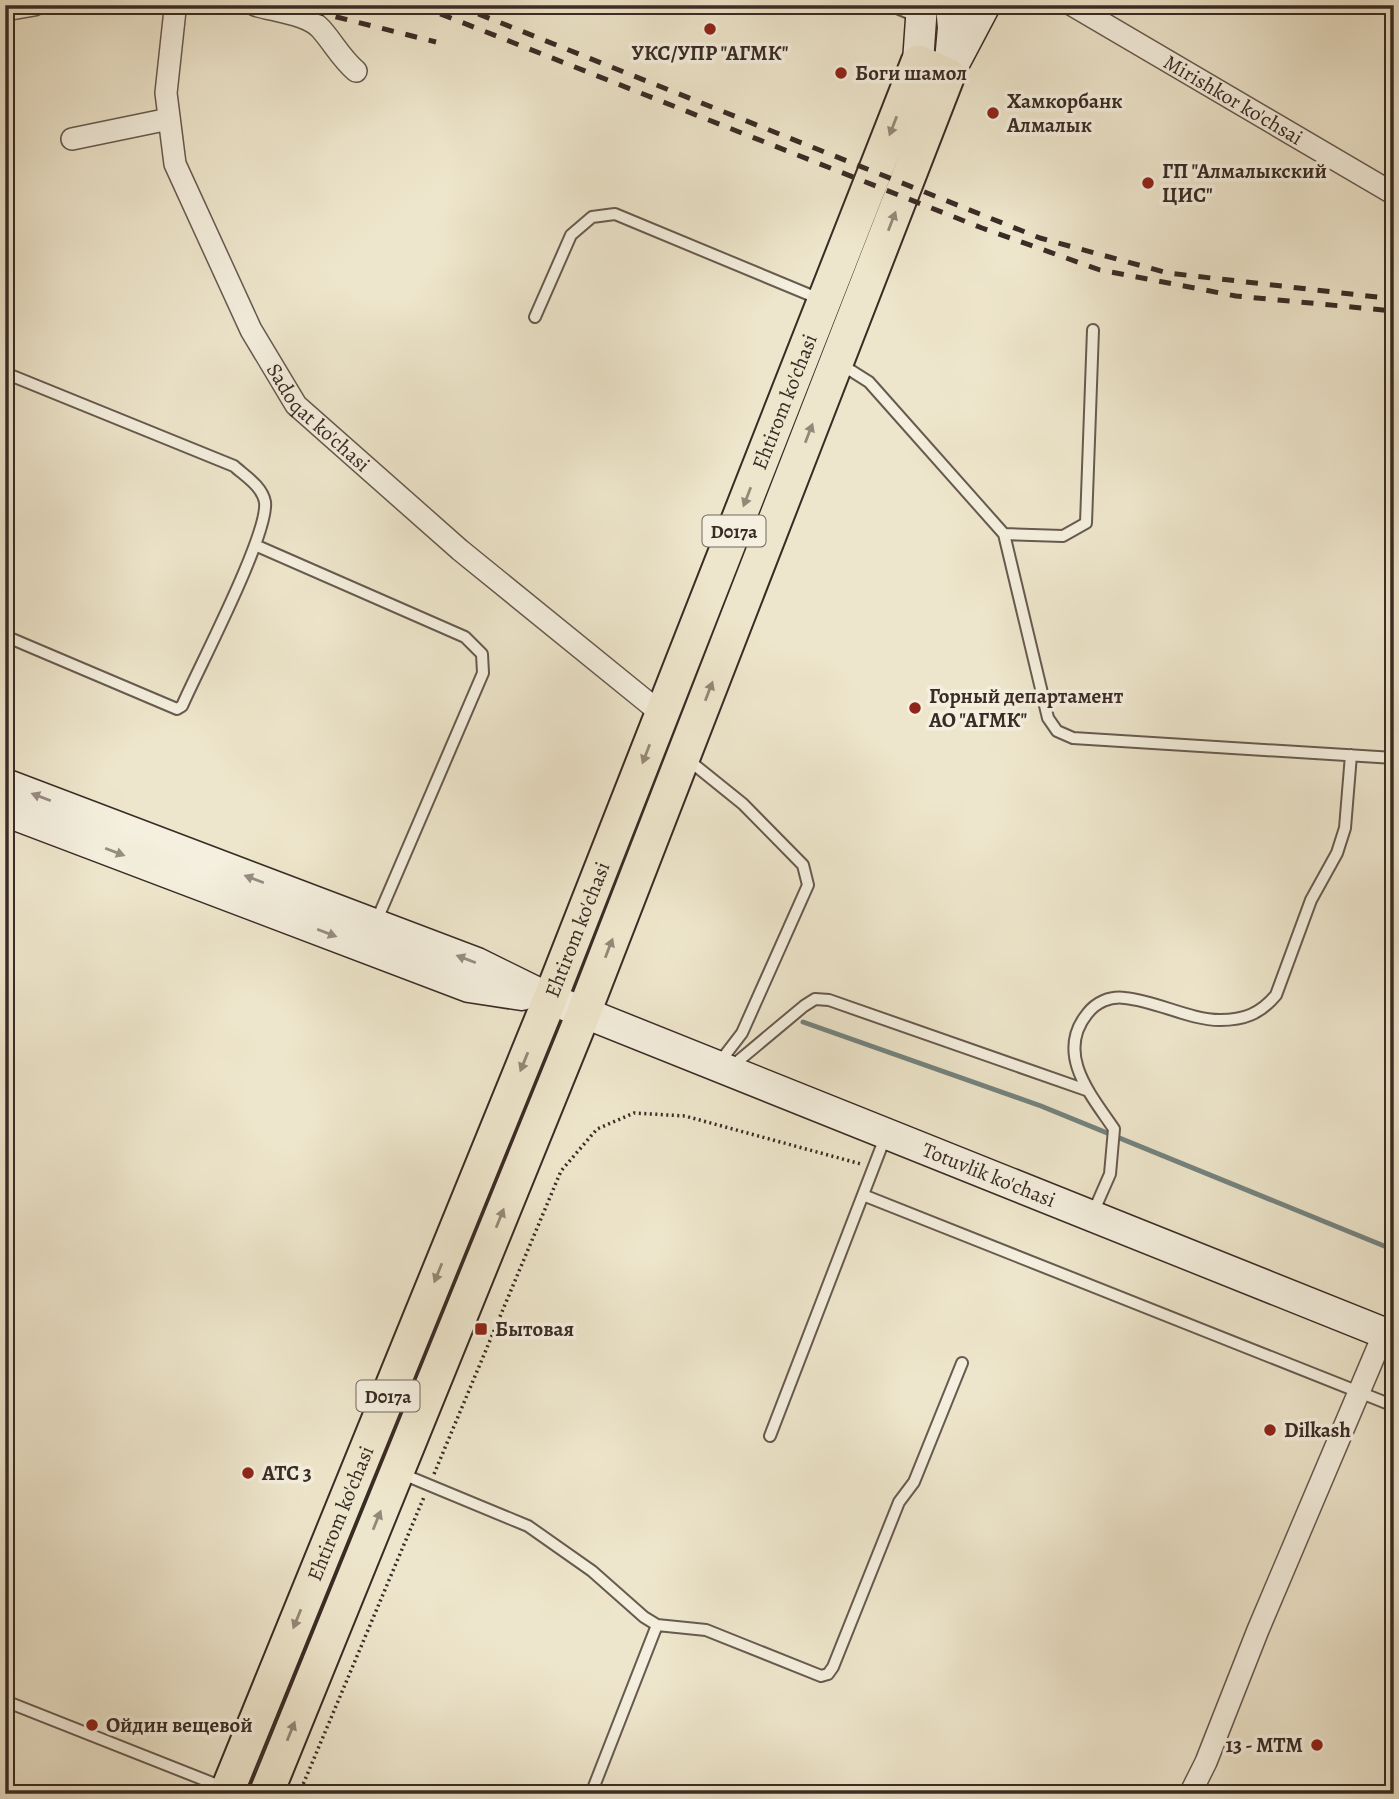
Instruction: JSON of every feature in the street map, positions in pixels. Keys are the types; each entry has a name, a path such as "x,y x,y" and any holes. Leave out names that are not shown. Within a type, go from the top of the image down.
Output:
{"main road":[{"path":"948,75 953,28 951,5"},
{"path":"948,75 985,5"},
{"path":"923,12 918,62 948,75"},
{"name":"Ehtirom ko'chasi","path":"227,1791 550,999 918,62"},
{"name":"Ehtirom ko'chasi","path":"266,1794 584,1012 948,75"},
{"path":"5,784 477,963 550,999"},
{"path":"5,811 469,987 550,999"},
{"name":"Totuvlik ko'chasi","path":"550,999 1389,1335"}],"street":[{"path":"5,10 34,5"},
{"name":"Sadoqat ko'chasi","path":"172,5 175,10 166,93 175,164 251,330 296,405 460,550 662,714"},
{"path":"255,5 308,20 320,27 338,56 356,71"},
{"name":"Mirishkor ko'chsai","path":"1072,5 1394,194"},
{"path":"72,139 169,119"},
{"path":"1190,1794 1206,1762 1359,1392 1389,1335"}],"lane":[{"path":"890,5 923,12"},
{"path":"535,317 571,235 592,217 615,214 824,302"},
{"path":"1004,534 1063,536 1086,523 1093,330"},
{"path":"837,361 869,382 1004,534 1048,718 1057,731 1073,738 1394,758"},
{"path":"5,373 234,466 257,486 265,503 255,545 182,706 177,709 5,636"},
{"path":"255,545 465,637 482,654 483,673 375,925"},
{"path":"1092,1215 1110,1174 1114,1129 1086,1090 1076,1064 1074,1044 1080,1022 1103,1000 1122,997 1216,1020 1245,1018 1265,1008 1276,995 1311,900 1337,853 1345,828 1351,755"},
{"path":"684,757 751,812 803,865 808,885 724,1067"},
{"path":"724,1067 815,999 829,1000 1086,1090"},
{"path":"770,1436 887,1132"},
{"path":"863,1195 1394,1406"},
{"path":"397,1472 528,1526 592,1571 657,1625 706,1630 821,1675 828,1674 834,1667 899,1502 914,1482 962,1363"},
{"path":"591,1794 657,1625"},
{"path":"5,1701 227,1791"}],"path":[{"path":"299,1794 561,1171 597,1129 634,1113 685,1116 873,1167"}],"waterway":[{"path":"803,1022 1041,1106 1394,1250"}],"railway":[{"path":"289,5 436,42"},
{"path":"418,5 982,228 1100,270 1236,296 1394,311"},
{"path":"456,5 1040,238 1168,273 1394,299"}],"place":[{"name":"УКС/УПР \"АГМК\"","path":"710,29"},
{"name":"Боги шамол","path":"841,73"},
{"name":"Хамкорбанк Алмалык","path":"993,113"},
{"name":"ГП \"Алмалыкский ЦИС\"","path":"1148,183"},
{"name":"Горный департамент АО \"АГМК\"","path":"915,708"},
{"name":"Бытовая","path":"481,1329"},
{"name":"Dilkash","path":"1270,1430"},
{"name":"АТС 3","path":"248,1473"},
{"name":"Ойдин вещевой","path":"92,1725"},
{"name":"13 - MTM","path":"1317,1745"}]}
